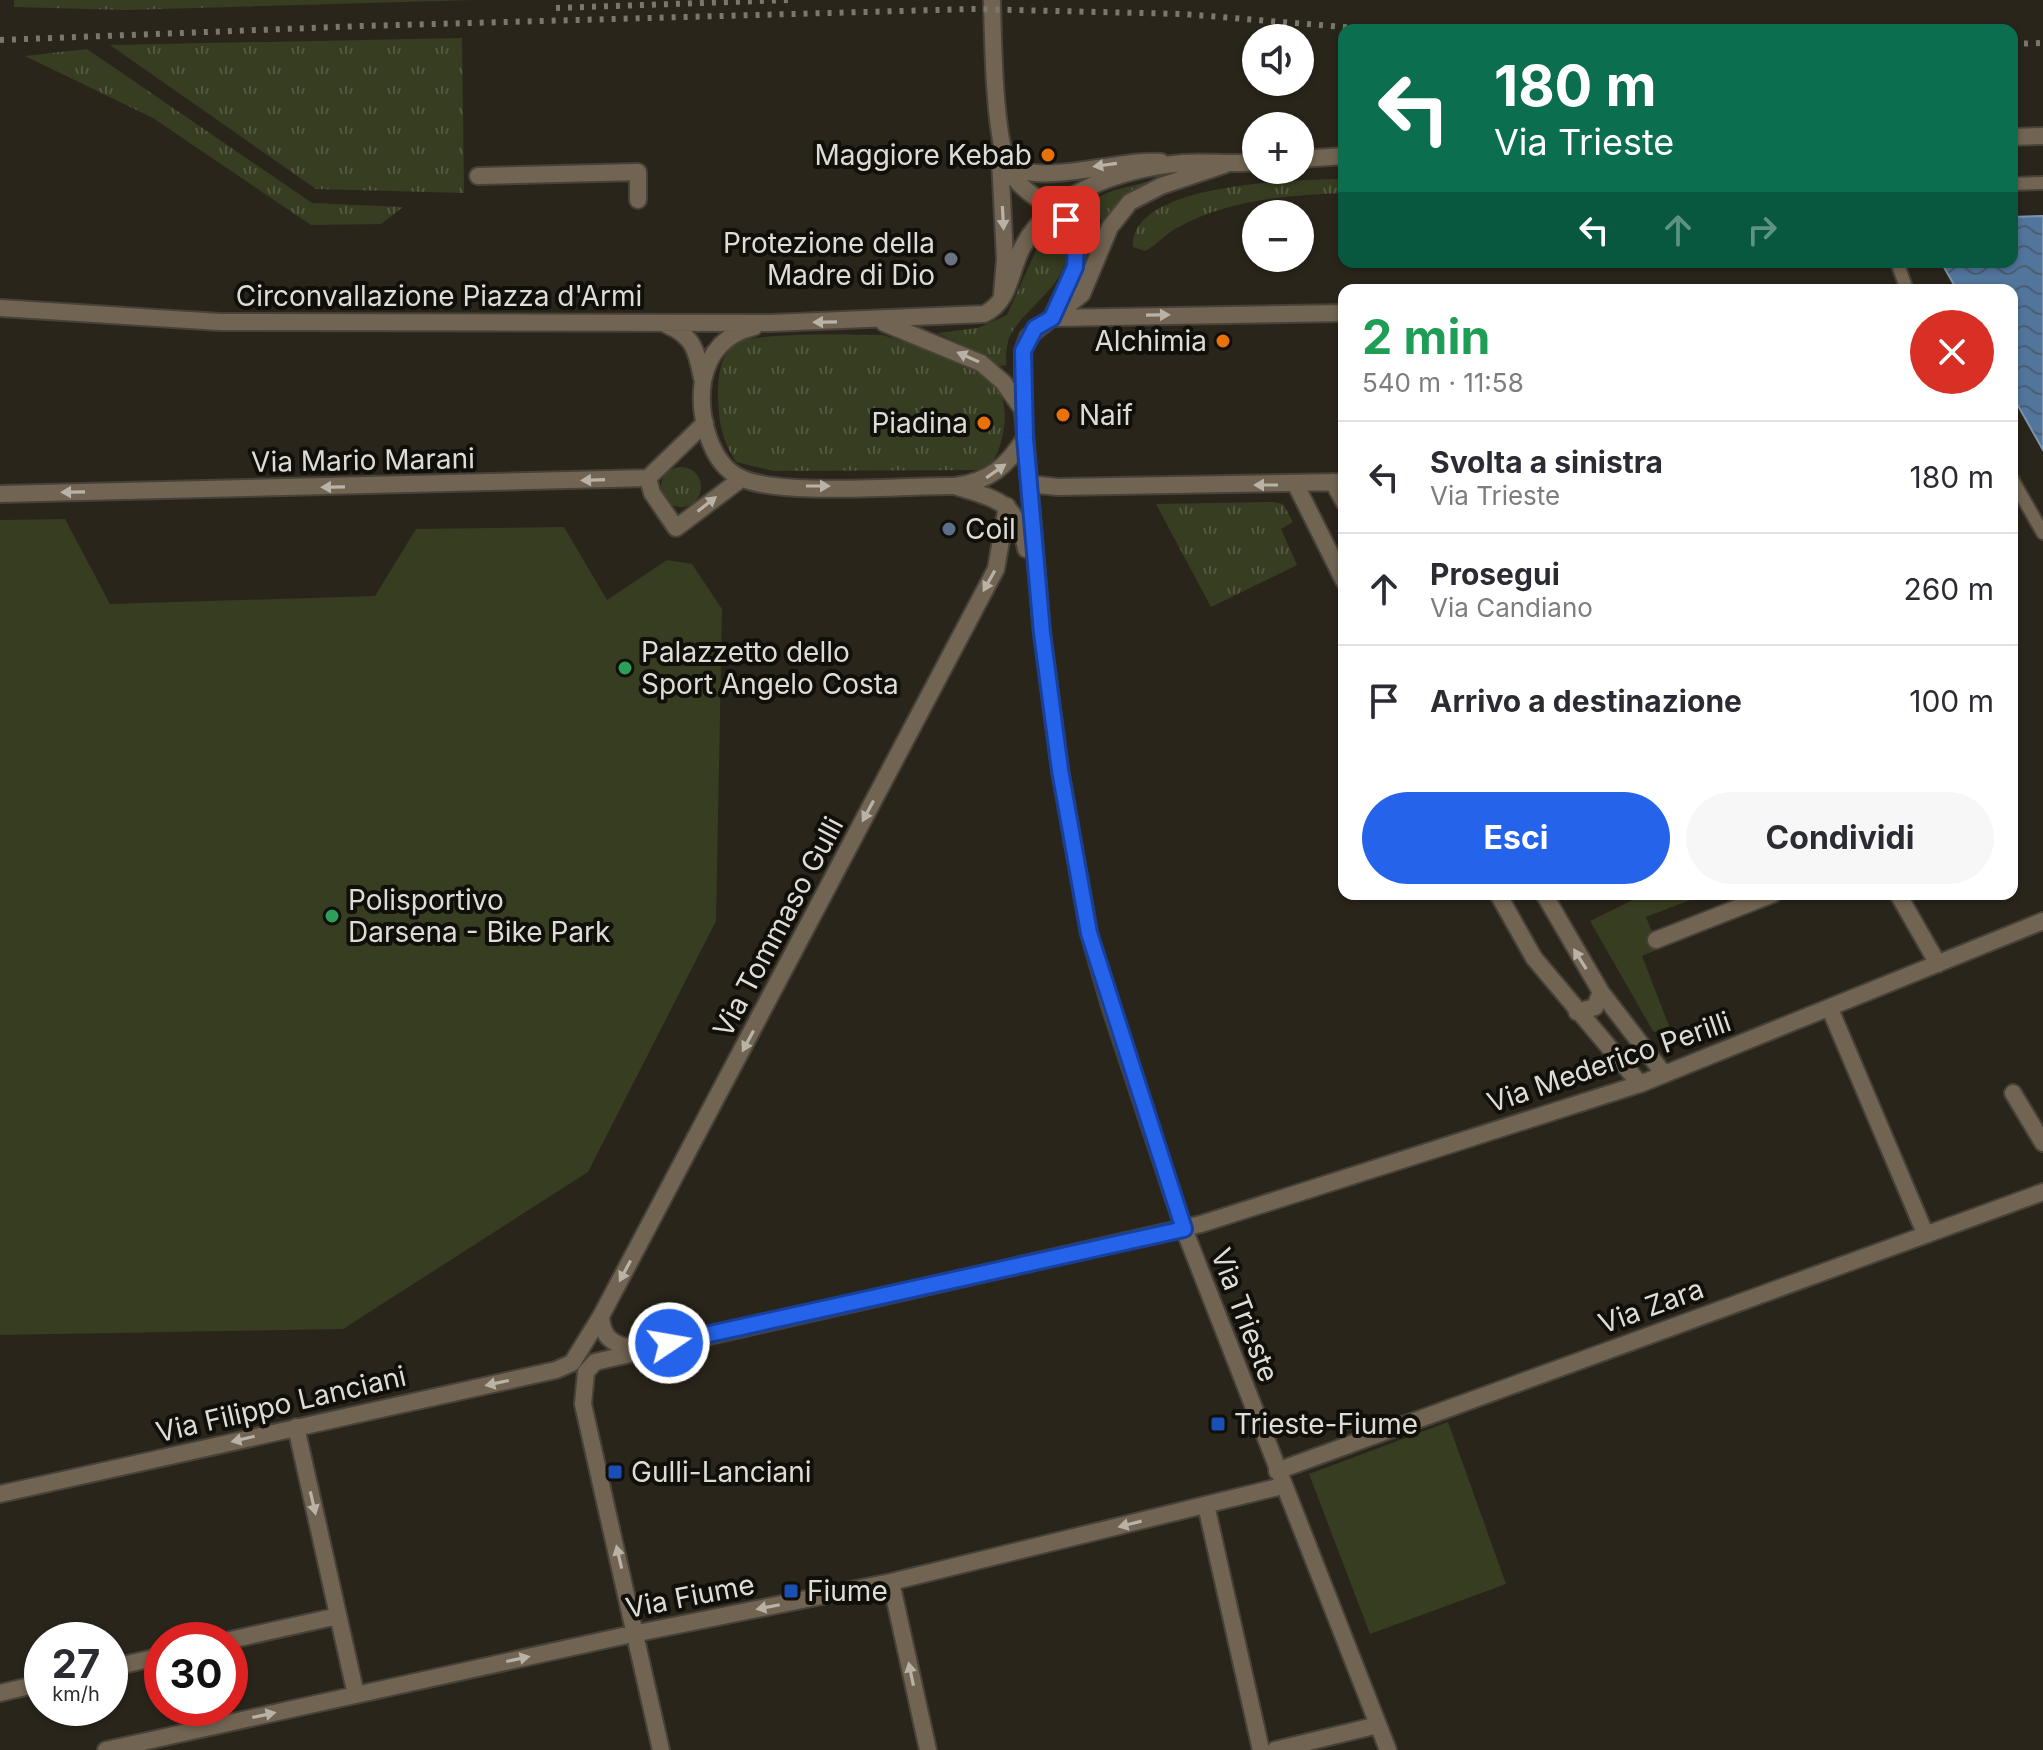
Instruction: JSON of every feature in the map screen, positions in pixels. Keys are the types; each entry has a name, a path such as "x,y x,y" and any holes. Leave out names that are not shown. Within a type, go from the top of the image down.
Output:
{"street":[{"path":"992,0 1006,162 1021,186 1053,206 1072,229 1077,253 1070,280 1052,318"},
{"path":"2018,137 2043,136"},
{"path":"1002,141 999,163 1005,259 1002,302"},
{"path":"1314,158 1338,156"},
{"path":"1006,162 1019,171 1053,173 1124,162 1242,163"},
{"path":"1002,302 1020,251 1031,231 1053,206 1109,181 1183,163"},
{"path":"1052,318 1082,294 1110,227 1130,202 1161,186 1224,165"},
{"path":"478,176 638,172 638,200"},
{"path":"2018,184 2043,183"},
{"name":"Circonvallazione Piazza d'Armi","path":"0,308 220,322 771,323 879,321 984,314 1002,302"},
{"path":"1052,318 1338,313"},
{"name":"Via Trieste","path":"1052,318 1028,337 1023,351 1023,411 1040,605 1060,770 1089,933 1184,1229 1279,1479 1388,1750"},
{"name":"Circonvallazione Piazza d'Armi","path":"879,321 981,363 1003,382 1023,411"},
{"path":"654,322 670,326 690,339 697,352 703,384 705,423 720,462 741,479 783,486 955,486 979,482 995,474 1025,438"},
{"path":"703,384 710,360 722,341 739,331 771,323"},
{"path":"705,423 648,478 652,493 676,528 741,479"},
{"name":"Via Mario Marani","path":"0,494 648,478"},
{"path":"1029,484 1058,487 1338,482"},
{"path":"1296,485 1338,569"},
{"path":"955,486 996,498 1007,506"},
{"path":"2018,489 2043,533"},
{"name":"Via Trieste","path":"1007,506 1019,522 1040,605"},
{"name":"Via Tommaso Gulli","path":"568,1365 601,1316 996,569 1007,506"},
{"path":"1501,900 1534,958 1640,1084"},
{"path":"1547,900 1601,992 1664,1074"},
{"path":"1656,940 1758,900"},
{"path":"1901,900 1938,964"},
{"name":"Via Mederico Perilli","path":"1184,1229 1640,1084 2043,921"},
{"path":"1577,1012 1595,1007 1601,992"},
{"path":"1830,1009 1925,1233"},
{"path":"2013,1093 2043,1143"},
{"name":"Via Zara","path":"1279,1479 1925,1233 2043,1192"},
{"path":"583,1404 586,1372 602,1358 1184,1229"},
{"path":"601,1316 606,1338 615,1344 638,1349"},
{"path":"568,1365 583,1404 661,1750"},
{"name":"Via Filippo Lanciani","path":"0,1494 568,1365"},
{"path":"296,1427 356,1695"},
{"name":"Via Fiume","path":"106,1750 637,1633 891,1582 1206,1505 1279,1479"},
{"path":"1206,1505 1261,1750"},
{"path":"891,1582 928,1750"},
{"path":"248,1636 338,1616"},
{"path":"0,1693 24,1687"},
{"path":"1275,1750 1378,1725"}],"green space":[{"path":"14,0 473,0 127,10 14,7"},
{"path":"462,38 464,193 316,189 110,45"},
{"path":"87,49 312,203 403,207 381,224 311,225 153,118 25,56"},
{"path":"1338,179 1338,193 1242,200 1242,204 1214,211 1171,231 1145,251 1133,247 1139,225 1159,209 1187,197 1258,184 1314,184 1314,180"},
{"path":"1150,181 1121,199 1102,221 1090,201 1112,191"},
{"path":"1049,230 1055,230 1064,245 1066,259 1062,272 1011,334 1006,365 1000,366 985,355 937,333 978,328 1007,315 1039,244"},
{"path":"882,335 965,362 986,374 995,384 1001,395 1005,421 999,447 988,470 773,471 736,462 722,431 718,397 722,363 733,345 780,336"},
{"path":"681,467 695,473 701,487 695,501 681,507 667,501 661,487 667,473"},
{"path":"1156,504 1283,504 1293,522 1281,529 1297,565 1211,607"},
{"path":"65,519 110,604 375,596 416,529 564,527 607,600 667,560 692,564 722,609 716,921 588,1172 343,1329 0,1335 0,520"},
{"path":"1633,900 1690,900 1646,917 1659,949 1642,956 1671,1031 1661,1034 1653,1031 1590,921"},
{"path":"1448,1422 1506,1584 1370,1634 1309,1474"}],"water":[{"path":"2043,216 2043,450 2018,406 2018,284 1954,284 1944,268 2018,268 2018,217"}],"railway":[{"path":"556,8 788,0"},
{"path":"0,40 362,26 972,9 1183,14 1338,27"},
{"path":"2018,44 2043,43"}],"place":[{"name":"Maggiore Kebab","path":"1048,155"},
{"name":"Protezione della Madre di Dio","path":"951,259"},
{"name":"Alchimia","path":"1223,341"},
{"name":"Naif","path":"1063,415"},
{"name":"Piadina","path":"984,423"},
{"name":"Coil","path":"949,529"},
{"name":"Palazzetto dello Sport Angelo Costa","path":"625,668"},
{"name":"Polisportivo Darsena - Bike Park","path":"332,916"},
{"name":"Trieste-Fiume","path":"1218,1424"},
{"name":"Gulli-Lanciani","path":"615,1472"},
{"name":"Fiume","path":"791,1591"}],"route":[{"path":"669,1343 1184,1229 1089,933 1060,770 1042,633 1023,411 1023,351 1035,328 1052,318 1075,267 1076,240 1066,220"}]}
